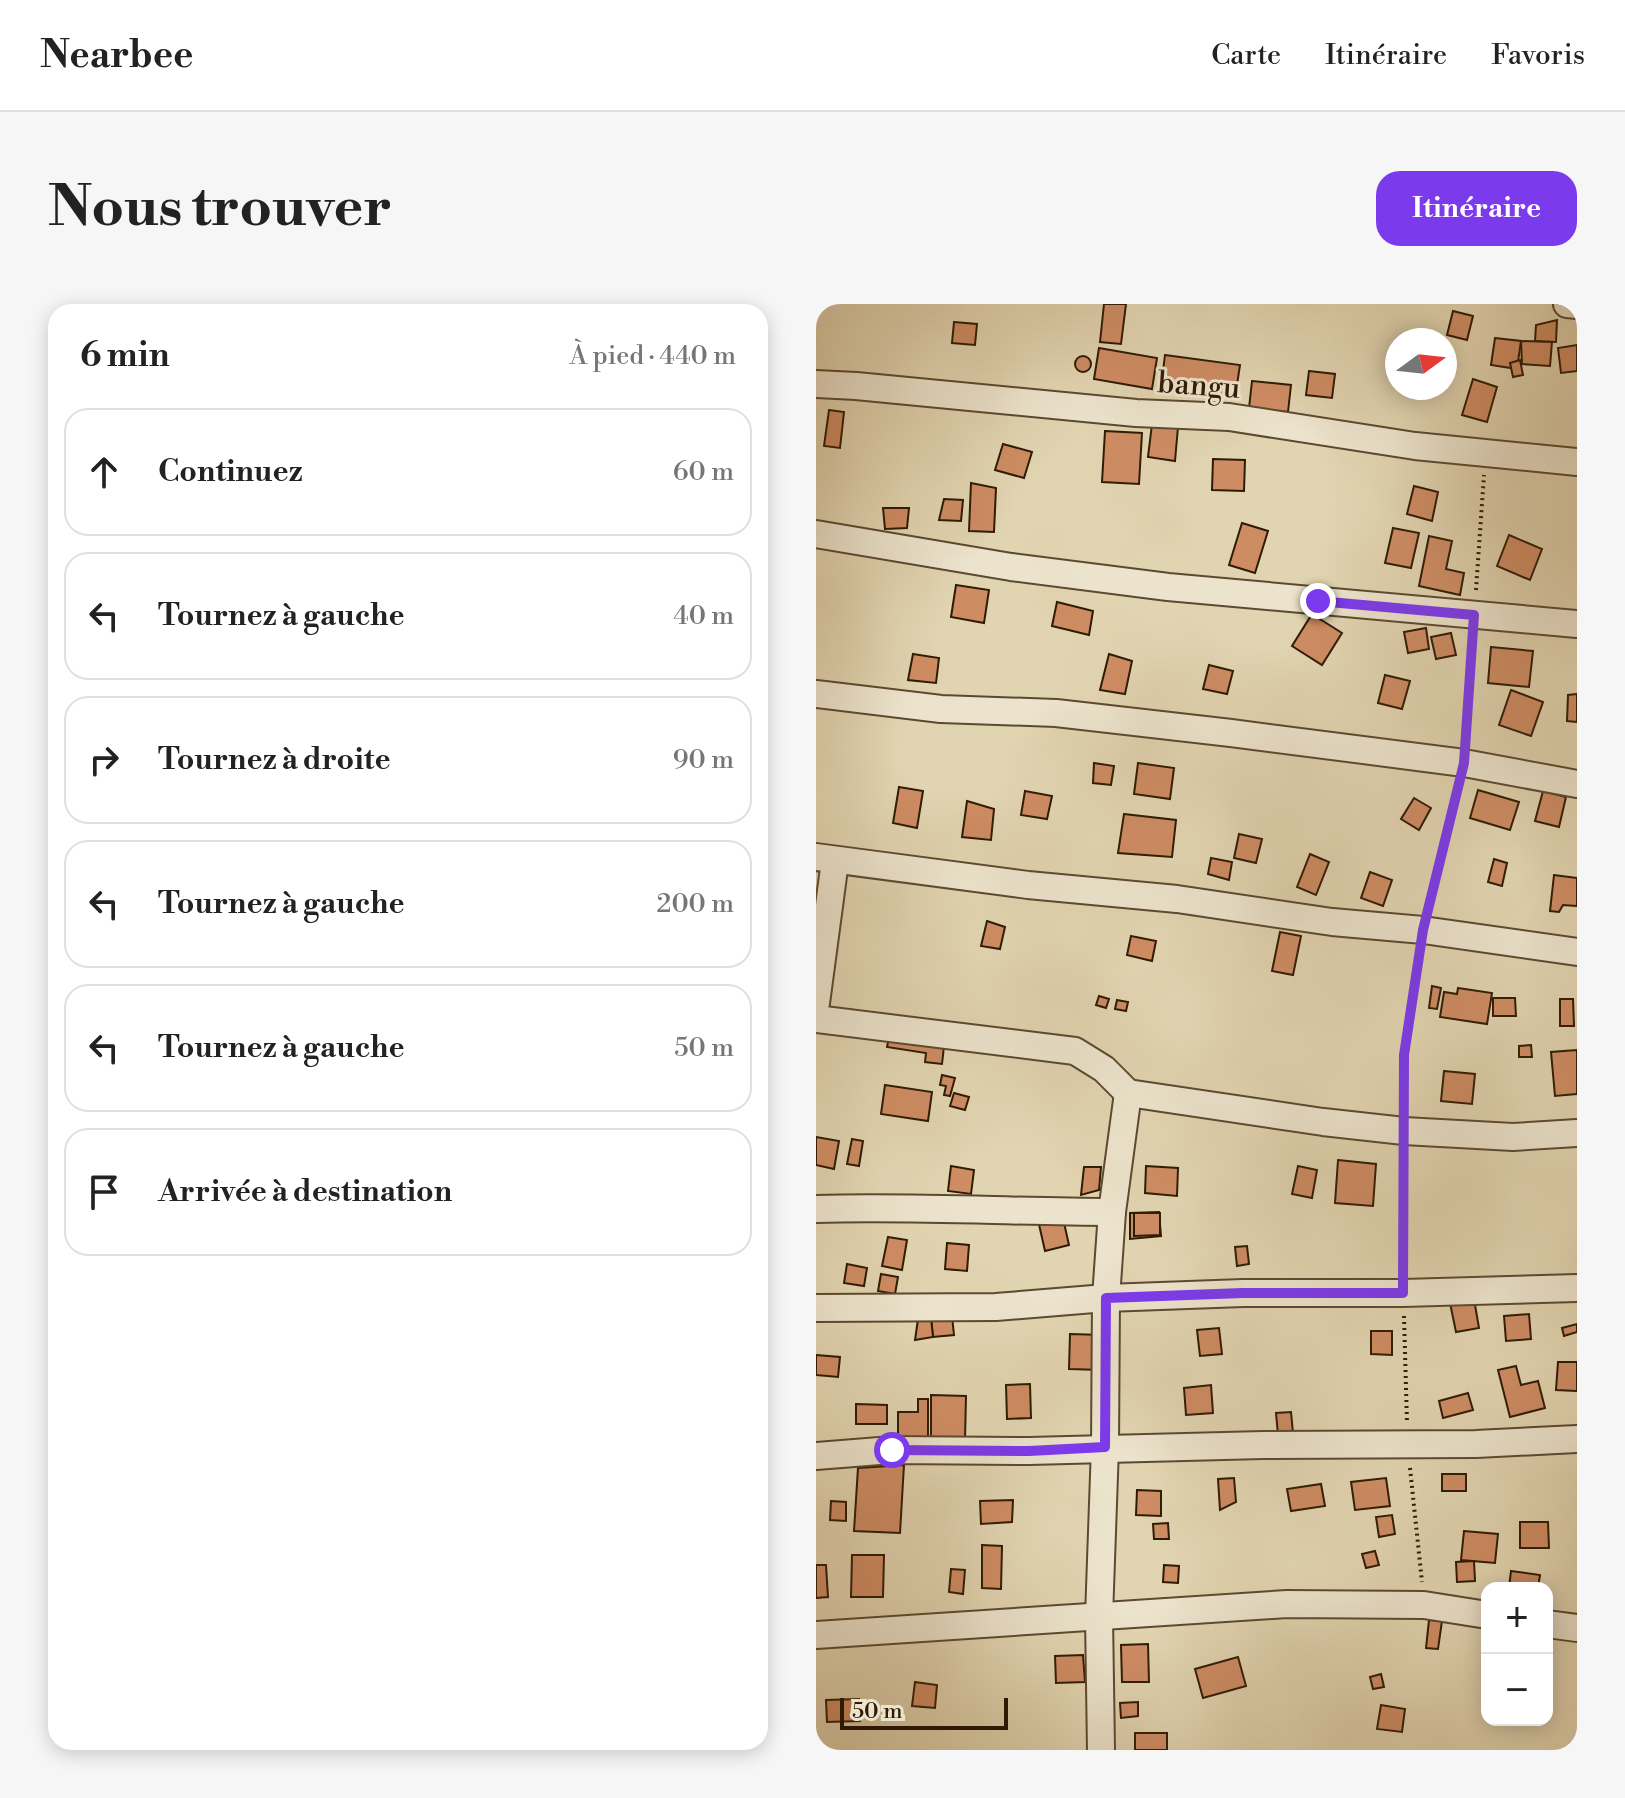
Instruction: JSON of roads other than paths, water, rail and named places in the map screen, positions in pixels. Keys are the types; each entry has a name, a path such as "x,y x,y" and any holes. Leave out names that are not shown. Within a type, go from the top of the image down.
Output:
{"street":[{"path":"1567,304 1577,305"},
{"name":"bangu","path":"816,384 1136,413 1229,417 1415,446 1577,462"},
{"path":"816,534 1011,567 1168,587 1577,624"},
{"path":"816,694 941,709 1056,713 1339,746 1464,763 1577,784"},
{"path":"816,1003 825,949 826,859 1028,885 1177,899 1332,922 1423,930 1577,952"},
{"path":"816,1019 1075,1051 1104,1069 1128,1093 1404,1131 1513,1137 1577,1133"},
{"path":"1101,1750 1099,1617 1106,1298 1112,1212 1128,1093"},
{"path":"816,1209 900,1206 1112,1212"},
{"path":"816,1308 996,1307 1106,1298 1243,1293 1577,1288"},
{"path":"816,1456 892,1450 1407,1445 1577,1439"},
{"path":"816,1635 1287,1604 1424,1605 1481,1614"},
{"path":"1553,1625 1577,1628"}]}
